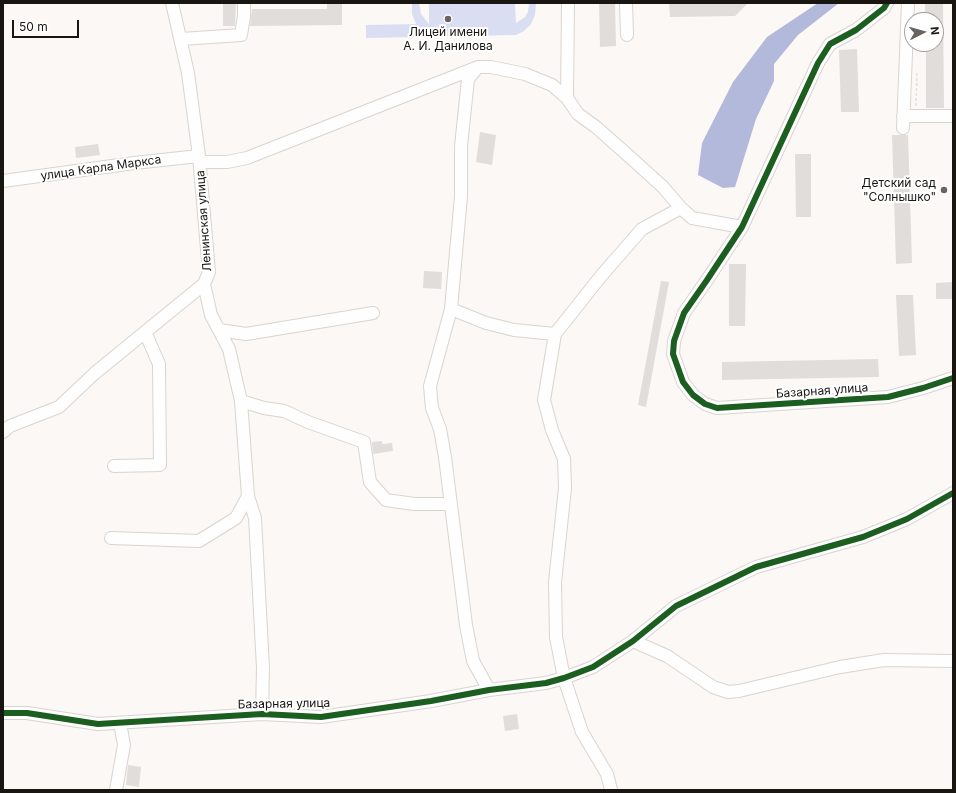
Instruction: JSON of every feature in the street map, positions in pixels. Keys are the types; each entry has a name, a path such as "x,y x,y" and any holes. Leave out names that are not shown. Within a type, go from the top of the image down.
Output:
{"street":[{"name":"Ленинская улица","path":"3,432 10,426 60,407 95,373 204,284 209,272 200,159 188,72 172,3"},
{"path":"181,39 241,35 244,16 244,3"},
{"path":"567,98 568,3"},
{"path":"626,3 627,35"},
{"path":"489,690 473,661 465,617 440,429 432,408 430,386 450,309 461,196 461,146 468,79 478,67 491,67 525,74 552,84 567,98 578,114 596,127 663,187 681,208 692,218 742,227 818,63 830,44 856,30 884,8 887,3"},
{"path":"903,128 908,3"},
{"name":"улица Карла Маркса","path":"3,182 134,163 200,159 227,162 247,158 478,67"},
{"path":"904,116 953,116"},
{"path":"611,790 607,774 582,732 564,678 556,637 555,582 565,488 564,459 552,430 544,400 555,334 601,276 642,229 681,208"},
{"name":"Базарная улица","path":"742,227 684,313 674,341 673,354 683,382 693,395 705,404 717,408 888,397 953,378"},
{"path":"204,284 211,315 229,349 241,401 248,496 255,518 263,668 262,714"},
{"path":"450,309 486,323 514,330 555,334"},
{"path":"219,330 246,334 373,313"},
{"path":"114,466 160,465 159,364 145,332"},
{"path":"241,401 264,408 284,411 308,422 364,442 370,482 386,500 414,504 451,504"},
{"name":"Базарная улица","path":"3,713 27,713 98,724 262,714 321,717 431,701 489,690 546,683 593,667 633,641 676,606 756,567 863,537 907,519 953,493"},
{"path":"111,538 199,542 236,518 248,496"},
{"path":"633,641 667,656 713,687 728,692 739,691 840,667 884,660 952,660"},
{"path":"116,790 124,745 120,723"}],"path":[{"path":"916,116 917,68"}],"shaded area":[{"name":"Лицей имени А. И. Данилова","path":"412,3 419,3 421,14 429,24 429,3 515,3 516,23 525,17 528,12 529,3 536,4 535,15 531,24 524,31 516,35 366,38 366,25 416,24 412,14"}],"water":[{"path":"818,3 839,3 798,35 774,64 774,81 756,119 735,187 723,188 698,175 702,143 733,82 767,37"}],"building":[{"path":"223,3 236,3 235,26 223,26"},
{"path":"327,3 342,3 342,25 250,26 252,9 327,9"},
{"path":"599,3 615,3 616,46 600,47"},
{"path":"669,3 748,3 735,16 670,17"},
{"path":"925,3 943,3 943,12 925,12"},
{"path":"857,49 859,112 841,112 839,50"},
{"path":"926,52 943,52 944,108 926,108"},
{"path":"480,132 496,135 492,165 476,162"},
{"path":"892,135 908,135 912,263 896,264"},
{"path":"98,144 100,155 76,158 75,147"},
{"path":"795,154 811,154 811,217 796,217"},
{"path":"729,264 746,264 745,326 729,326"},
{"path":"424,271 442,272 441,289 423,288"},
{"path":"661,281 669,282 646,407 638,405"},
{"path":"953,282 953,299 936,299 936,283"},
{"path":"896,295 913,295 916,355 899,356"},
{"path":"878,359 879,377 722,380 722,362"},
{"path":"382,441 382,444 392,443 393,451 373,454 372,442"},
{"path":"517,714 519,729 505,731 503,716"},
{"path":"128,765 141,767 139,787 126,785"}],"cycle path":[{"path":"887,3 884,8 856,30 830,44 818,63 742,227 684,313 674,341 673,354 683,382 693,395 705,404 717,408 888,397 953,378"},
{"path":"3,713 27,713 98,724 262,714 321,717 431,701 489,690 546,683 593,667 633,641 676,606 756,567 863,537 907,519 953,493"}],"place":[{"name":"Лицей имени А. И. Данилова","path":"448,19"},
{"name":"Детский сад \"Солнышко\"","path":"944,190"}]}
